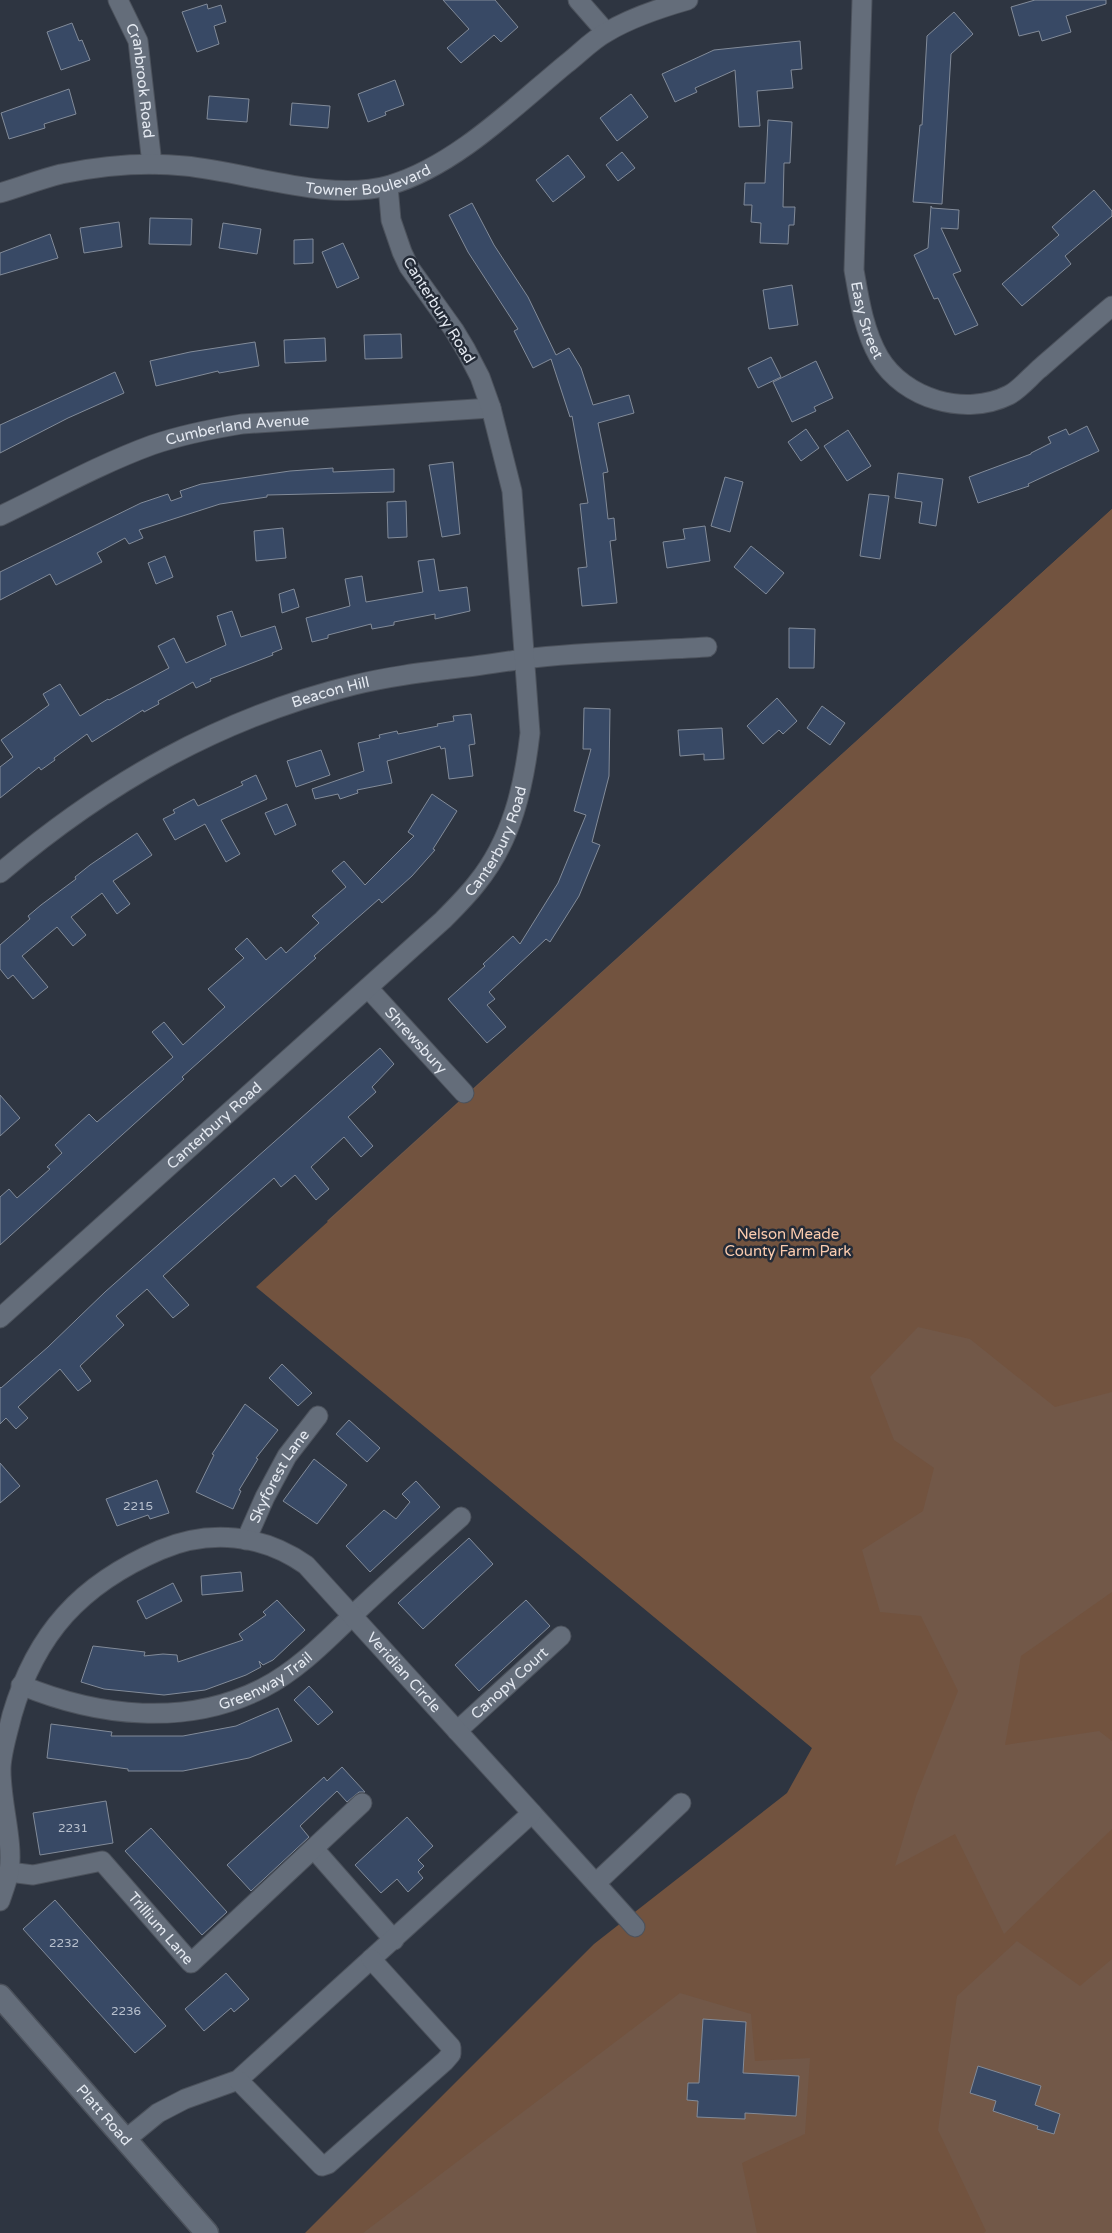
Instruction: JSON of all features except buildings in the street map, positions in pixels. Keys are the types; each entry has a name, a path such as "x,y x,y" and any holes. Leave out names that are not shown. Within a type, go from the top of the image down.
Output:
{"street":[{"name":"Cranbrook Road","path":"118,0 138,41 152,164"},
{"path":"578,0 606,32"},
{"name":"Towner Boulevard","path":"0,193 61,174 152,164 187,166 318,188 354,190 388,186 409,179 438,164 472,141 606,32 655,10 688,0"},
{"name":"Easy Street","path":"862,0 854,270 862,312 879,356 896,379 921,394 947,403 982,405 1010,394 1112,306"},
{"name":"Canterbury Road","path":"0,1318 443,920 478,882 502,845 516,809 526,769 530,732 512,491 491,408 480,377 454,330 409,267 391,220 388,186"},
{"name":"Cumberland Avenue","path":"0,516 91,472 144,449 202,430 242,424 491,408"},
{"name":"Beacon Hill","path":"0,873 80,810 140,770 206,737 276,709 354,685 424,672 525,659 707,647"},
{"name":"Shrewsbury","path":"368,988 464,1093"},
{"name":"Skyforest Lane","path":"246,1540 265,1497 287,1456 318,1416"},
{"name":"Greenway Trail","path":"21,1685 47,1696 90,1707 141,1714 181,1714 223,1705 264,1688 303,1662 461,1517"},
{"name":"Veridian Circle","path":"0,1901 9,1872 7,1825 2,1796 1,1766 8,1730 21,1685 53,1627 93,1587 135,1561 174,1544 214,1536 270,1545 292,1555 306,1565 354,1615 635,1927"},
{"name":"Canopy Court","path":"457,1731 561,1636"},
{"path":"596,1883 681,1803"},
{"name":"Trillium Lane","path":"9,1872 33,1875 102,1861 191,1963 248,1907 362,1804"},
{"path":"125,2140 158,2112 184,2099 238,2080 532,1814"},
{"path":"314,1849 394,1940"},
{"path":"238,2080 322,2166 328,2164 445,2061 451,2054 451,2047 372,1959"},
{"name":"Platt Road","path":"0,1996 207,2233"}],"green space":[{"name":"Nelson Meade County Farm Park","path":"1112,509 1112,2233 339,2233 839,1777 327,1221"},
{"name":"Nelson Meade County Farm Park","path":"1112,509 1112,1392 1055,1407 970,1339 918,1327 870,1377 894,1440 934,1468 923,1511 862,1550 880,1612 921,1616 958,1691 916,1796 895,1866 955,1834 1004,1934 1112,1829 1112,1959 1080,1986 1017,1941 957,1996 938,2130 986,2231 984,2233 757,2233 742,2163 805,2134 810,2058 755,2061 751,2014 680,1993 363,2233 305,2233 594,1944 787,1793 812,1748 256,1287"},
{"path":"1112,1592 1112,1741 1099,1731 1005,1745 1021,1656"}]}
